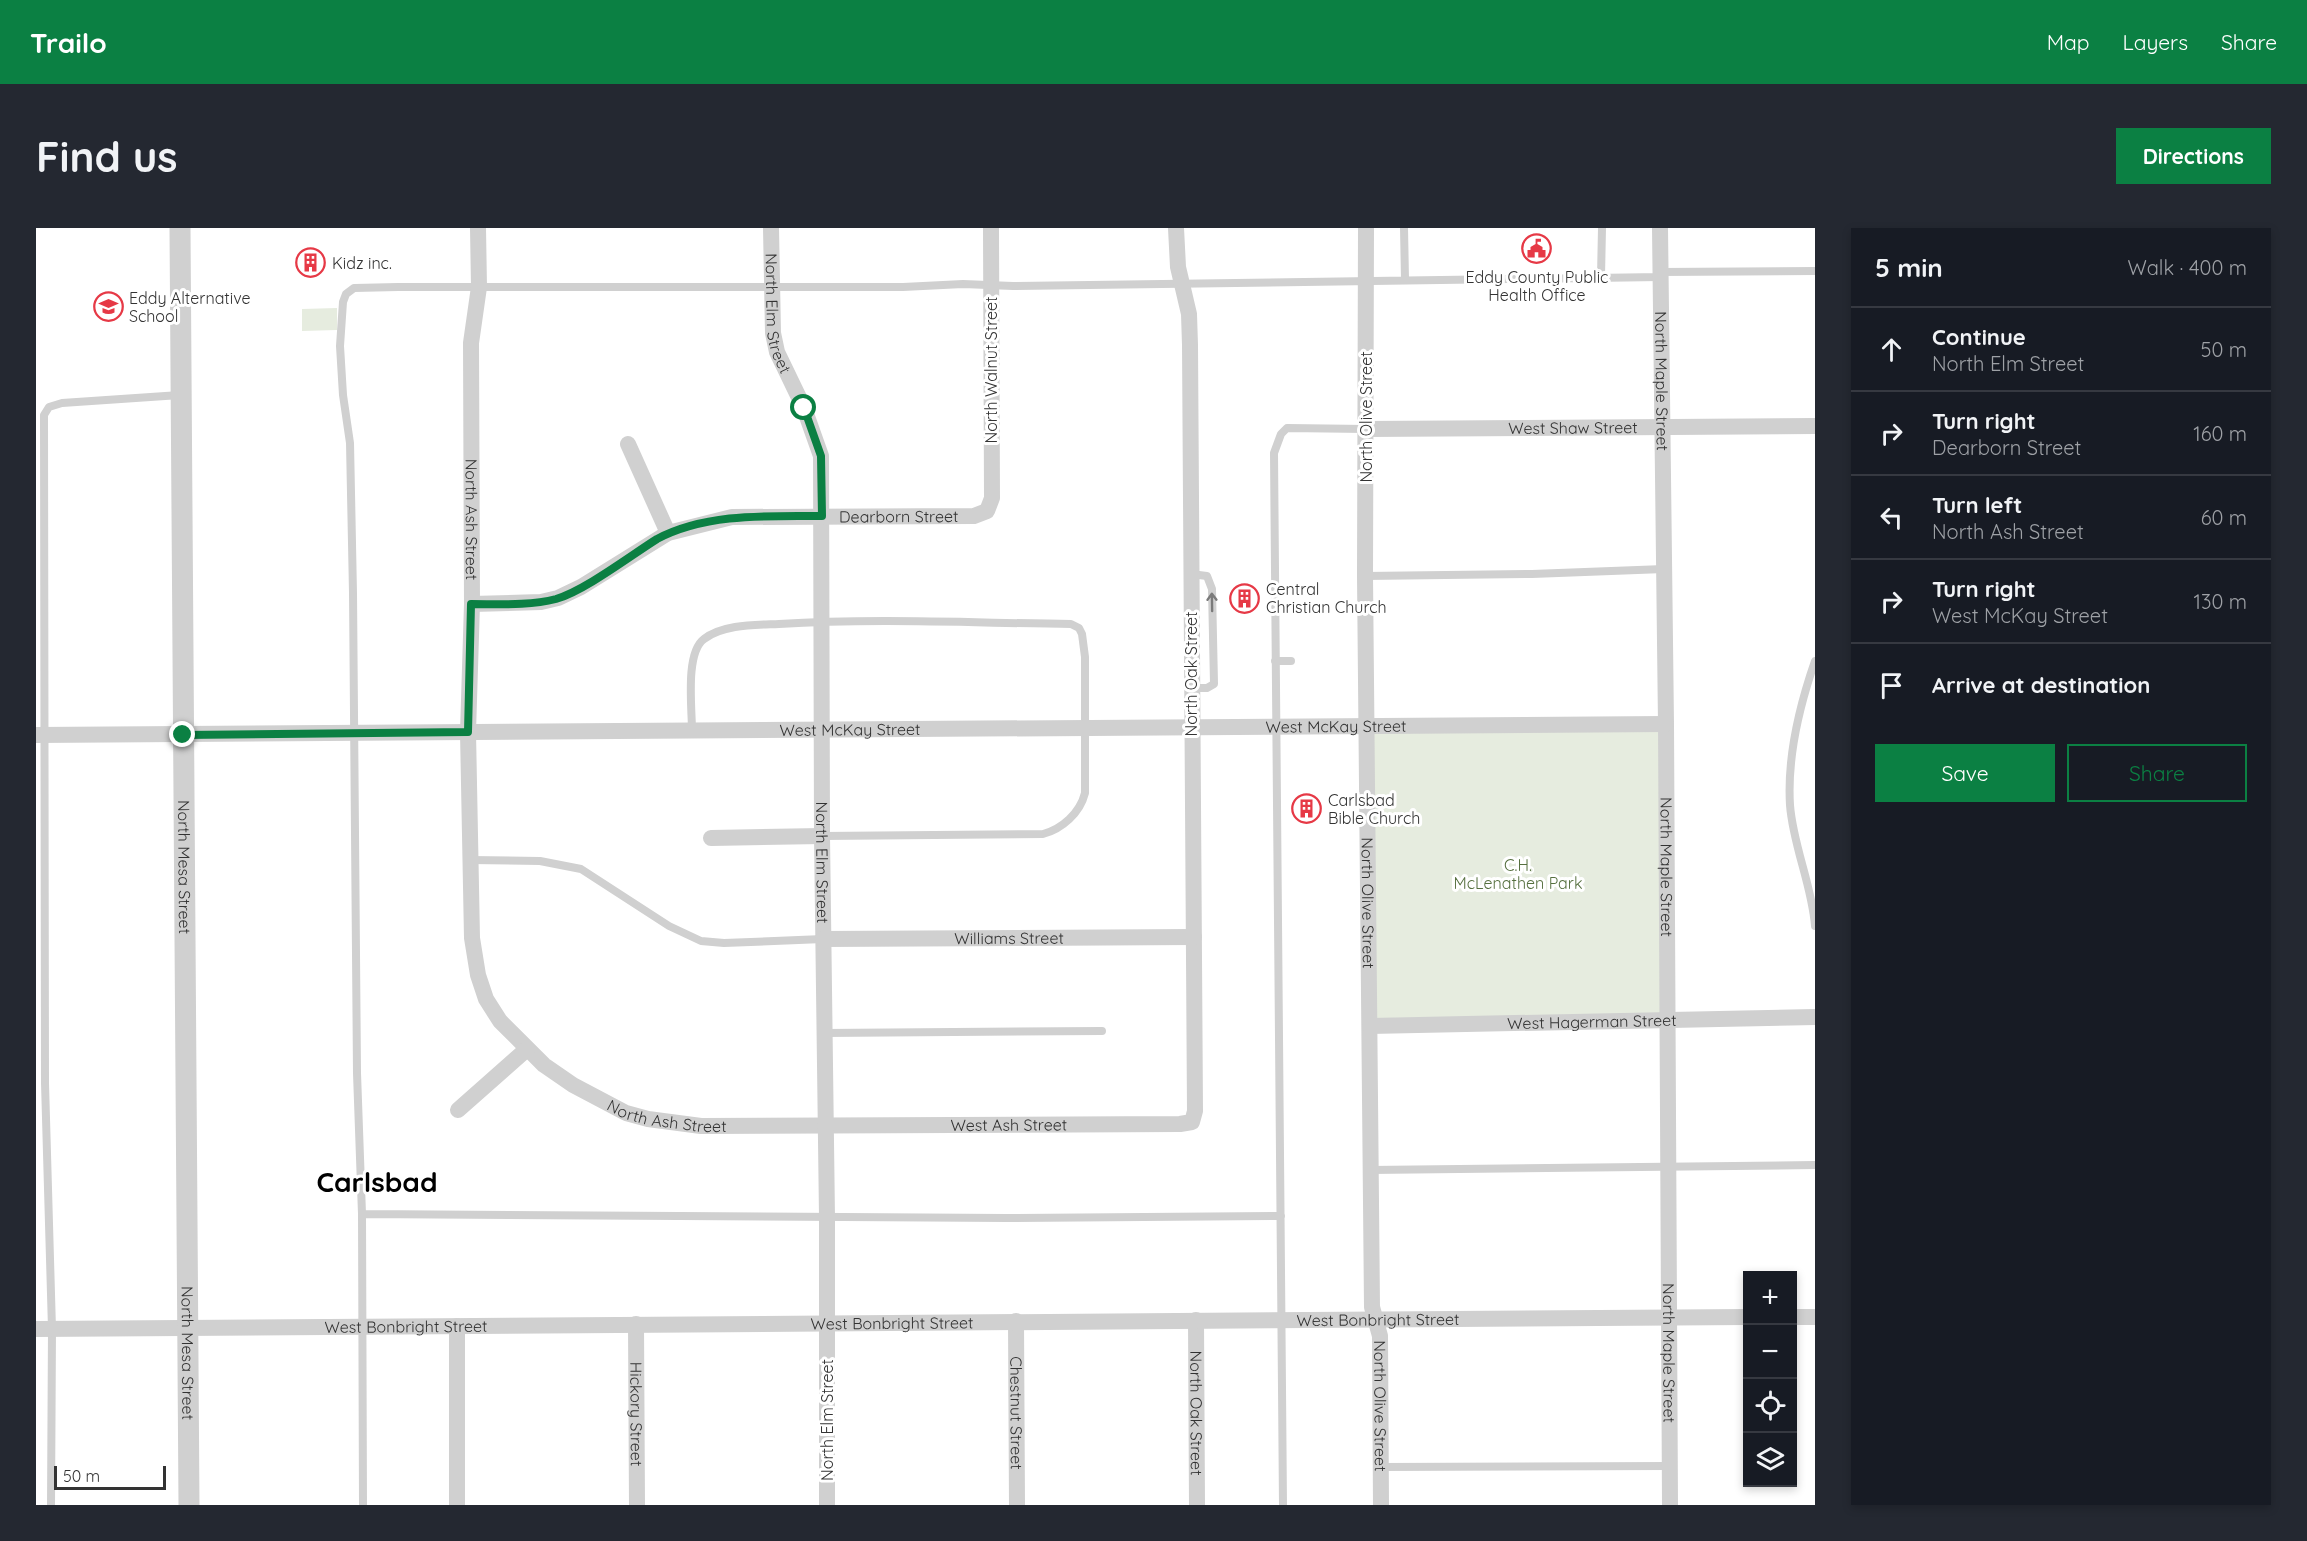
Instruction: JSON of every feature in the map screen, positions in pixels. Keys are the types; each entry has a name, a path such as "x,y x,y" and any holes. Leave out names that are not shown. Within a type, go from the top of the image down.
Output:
{"street":[{"name":"North Mesa Street","path":"180,228 183,735 186,816 189,1505"},
{"name":"North Ash Street","path":"478,228 479,287 471,343 471,604 468,732 472,938 478,975 486,999 500,1021 544,1065 600,1101 626,1113 648,1119 701,1126 825,1126"},
{"name":"North Elm Street","path":"771,228 773,333 777,352 804,408 821,456 827,1505"},
{"name":"North Walnut Street","path":"987,512 992,498 991,228"},
{"name":"North Oak Street","path":"1176,228 1178,267 1189,314 1190,345 1195,1111 1192,1122"},
{"name":"North Olive Street","path":"1366,228 1365,576 1372,1307 1380,1336 1381,1505"},
{"name":"North Maple Street","path":"1660,228 1666,724 1670,1505"},
{"name":"West Shaw Street","path":"1367,429 1815,426"},
{"path":"628,444 668,533"},
{"name":"Dearborn Street","path":"471,604 541,602 558,598 581,587 668,533 732,517 974,516 987,512"},
{"name":"West McKay Street","path":"41,735 1666,724"},
{"path":"711,838 822,836"},
{"name":"Williams Street","path":"823,939 1194,937"},
{"name":"West Hagerman Street","path":"1370,1026 1815,1017"},
{"path":"458,1110 527,1049"},
{"name":"West Ash Street","path":"825,1126 1180,1124 1192,1122"},
{"name":"West Bonbright Street","path":"44,1329 1743,1317"},
{"path":"1797,1317 1815,1317"},
{"name":"North Oak Street","path":"1196,1320 1197,1505"},
{"name":"Chestnut Street","path":"1016,1321 1017,1505"},
{"name":"Hickory Street","path":"636,1324 637,1505"},
{"path":"457,1326 457,1505"}],"lane":[{"path":"1404,228 1405,279"},
{"path":"1601,277 1602,228"},
{"path":"363,1505 362,1214 357,1073 356,732 350,443 343,395 340,346 345,294 354,288 1183,283 1815,272"},
{"path":"51,1505 44,1329 45,1083 41,735 45,410 62,404 181,395"},
{"path":"1283,1505 1274,453 1281,434 1287,428 1367,429"},
{"path":"1365,576 1532,574 1664,569"},
{"path":"1191,574 1207,576 1212,589 1214,684 1207,688 1191,688"},
{"path":"692,731 692,664 695,648 716,632 822,622 1071,624 1079,628 1084,646 1085,793 1083,802 1064,825 1053,832 1043,834 822,836"},
{"path":"1275,661 1291,661"},
{"path":"1815,661 1799,709 1791,763 1790,806 1815,926"},
{"path":"470,860 540,861 581,869 669,926 701,941 724,943 823,939"},
{"path":"824,1033 1102,1031"},
{"path":"1371,1170 1815,1165"},
{"path":"362,1214 827,1217 1281,1216"},
{"path":"1381,1467 1669,1466"}],"green space":[{"path":"337,308 337,330 302,331 302,309"},
{"name":"C.H. McLenathen Park","path":"1666,724 1668,1019 1370,1026 1368,727"}],"place":[{"name":"Eddy County Public Health Office","path":"1537,249"},
{"name":"Kidz inc.","path":"311,263"},
{"name":"Eddy Alternative School","path":"108,307"},
{"name":"Central Christian Church","path":"1245,598"},
{"name":"Carlsbad Bible Church","path":"1307,809"}],"district":[{"name":"Carlsbad","path":"377,1182"}],"route":[{"path":"183,735 468,732 471,604 541,602 558,598 581,587 668,533 687,528 732,517 822,516 821,456 804,408"}]}
